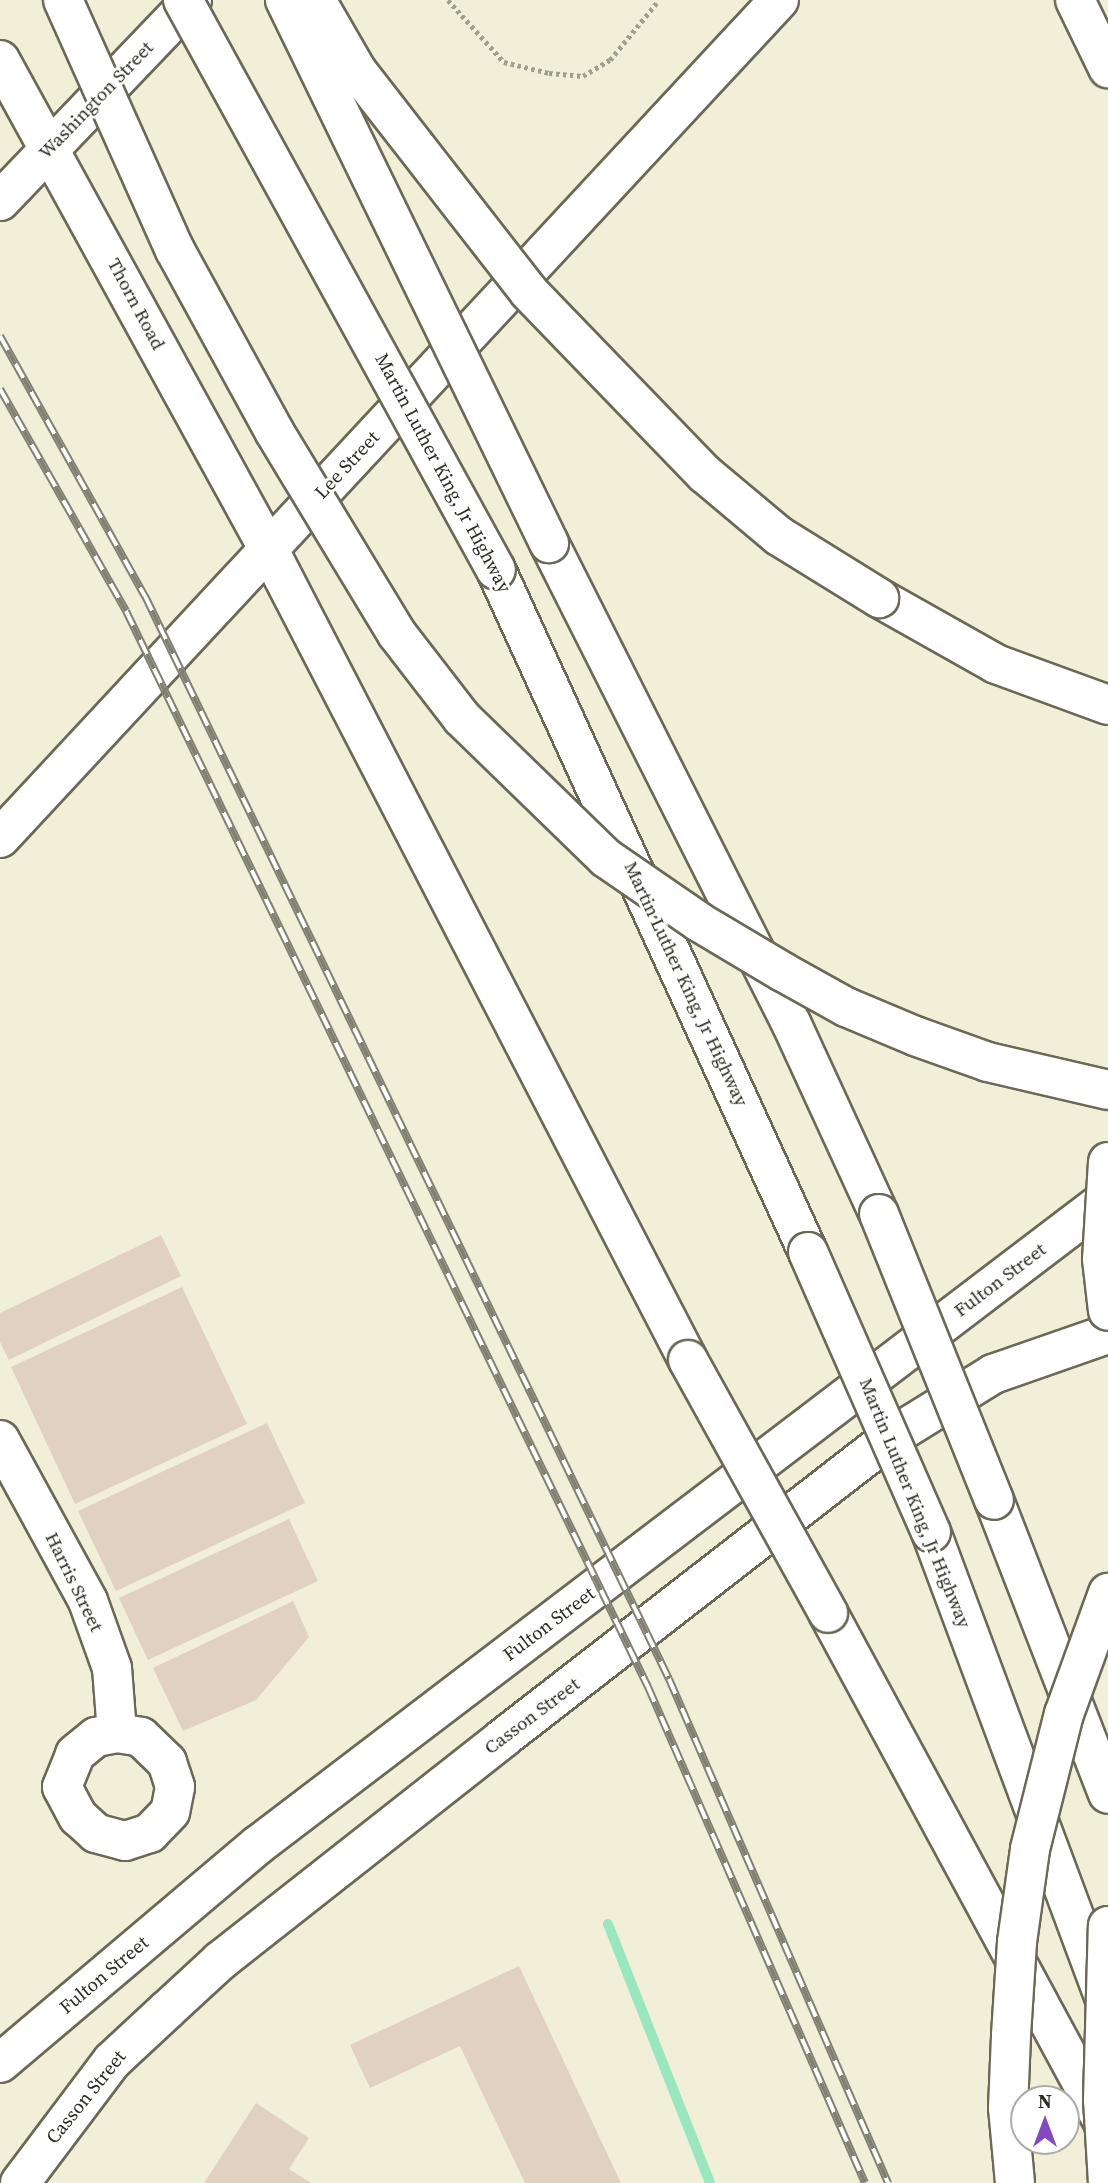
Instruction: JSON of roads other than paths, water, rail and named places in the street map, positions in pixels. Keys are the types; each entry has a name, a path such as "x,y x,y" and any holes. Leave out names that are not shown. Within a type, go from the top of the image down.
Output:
{"main road":[{"path":"64,0 175,250 274,431 397,634 462,719 606,858 699,922 783,972 846,1007 915,1036 988,1062 1108,1090"},
{"name":"Martin Luther King, Jr Highway","path":"183,0 496,570 808,1252 930,1532 1108,2006"},
{"name":"Washington Street","path":"0,201 192,0"},
{"path":"285,0 548,543 792,1025 879,1214 1108,1794"},
{"path":"316,0 365,82 529,292 705,474 779,536 879,598 996,664 1108,705"},
{"name":"Lee Street","path":"0,838 779,0"},
{"path":"1075,0 1108,68"},
{"name":"Thorn Road","path":"0,60 51,148 269,550 688,1360 1108,2131"},
{"path":"1108,1162 1102,1259 1108,1311"},
{"name":"Fulton Street","path":"0,2063 258,1845 1108,1198"},
{"name":"Casson Street","path":"20,2183 112,2060 220,1961 492,1746 893,1436 993,1374 1108,1334"},
{"name":"Harris Street","path":"0,1440 88,1601 112,1668 117,1734"},
{"path":"1016,2183 1009,2108 1011,2035 1017,1942 1030,1849 1064,1714 1108,1593"},
{"path":"1108,1926 1103,2100 1108,2183"}],"waterway":[{"path":"608,1924 710,2183"}],"railway":[{"path":"0,336 145,596 669,1679 888,2183"},
{"path":"0,389 126,611 648,1687 865,2183"}]}
